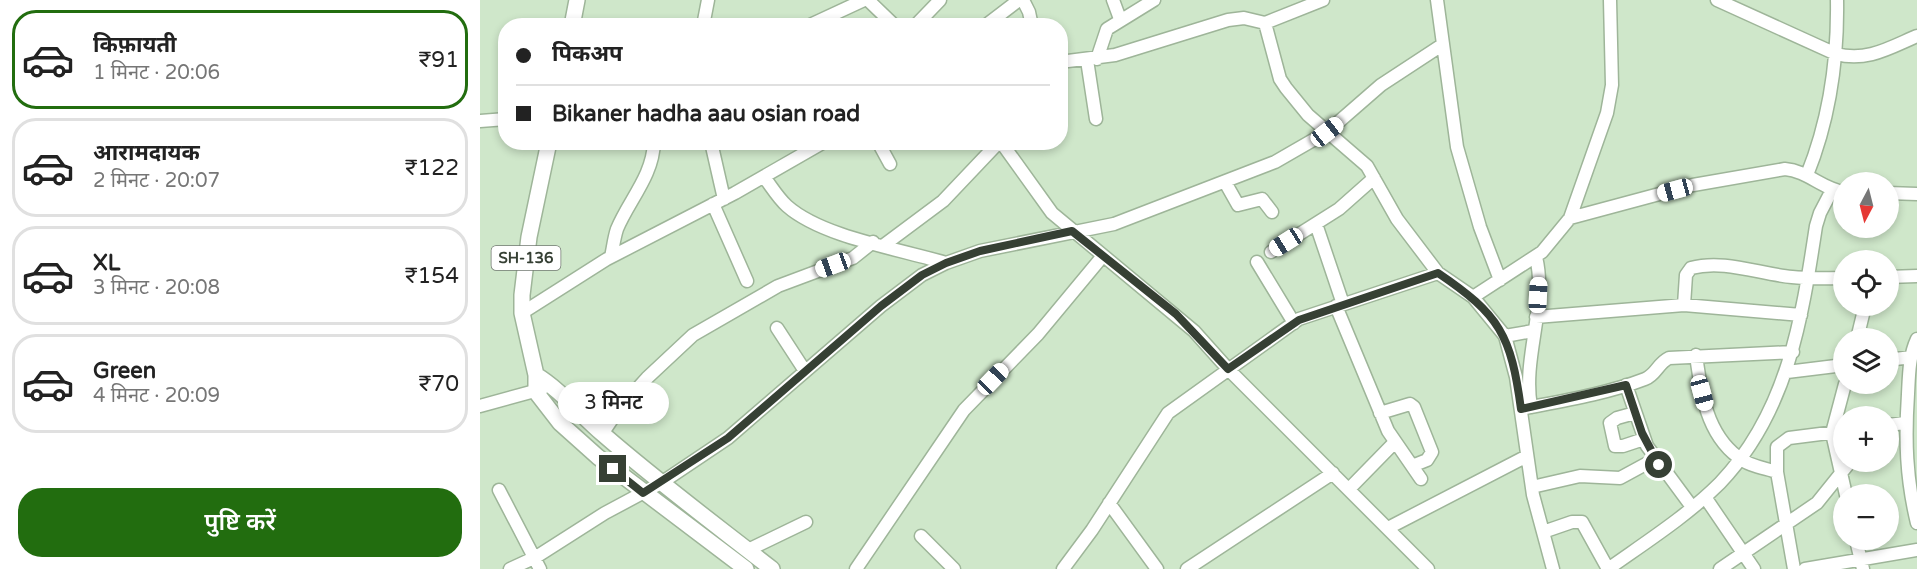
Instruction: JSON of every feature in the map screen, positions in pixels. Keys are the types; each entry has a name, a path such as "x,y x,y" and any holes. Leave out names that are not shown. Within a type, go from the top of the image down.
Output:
{"main road":[{"path":"574,18 577,0"},
{"name":"SH-136","path":"536,392 536,375 522,313 524,271 547,150"},
{"path":"536,375 553,386 602,434 661,483 772,569"},
{"path":"536,392 560,423 643,493 746,569"}],"street":[{"path":"705,18 708,0"},
{"path":"826,18 866,0 886,18"},
{"path":"923,18 940,0"},
{"path":"992,18 1004,4 1021,0 1030,18"},
{"path":"1113,0 1120,19"},
{"path":"1096,119 1092,60 1107,29 1154,0"},
{"path":"1265,24 1295,6 1323,0"},
{"path":"1437,0 1457,147 1479,227 1500,280"},
{"path":"1473,297 1536,257 1552,243 1570,218 1607,113 1612,85 1610,0"},
{"path":"1717,0 1836,54 1864,58 1917,36"},
{"path":"1807,175 1819,147 1826,115 1836,54 1837,0"},
{"path":"1068,62 1092,60 1228,20 1244,18 1259,20 1265,24 1280,79 1301,107 1327,132 1356,154 1374,178 1397,219 1438,273 1473,297 1505,336 1526,408"},
{"path":"510,569 538,563 605,513 661,483 728,438 881,306 922,275 946,263 980,251 1114,224 1275,162 1327,132 1381,85 1442,45"},
{"path":"480,121 498,120"},
{"path":"611,257 616,231 639,191 653,150"},
{"path":"712,150 718,202 747,281"},
{"path":"522,313 611,257 718,202 810,150"},
{"path":"882,150 890,164"},
{"path":"602,434 619,409 647,378 693,334 778,286 853,258 879,243 943,201 992,150"},
{"path":"1006,150 1041,200 1072,231 1176,314 1428,569"},
{"path":"1570,218 1716,180 1785,169 1807,175 1833,188"},
{"path":"764,177 785,205 807,221 829,231 946,263"},
{"path":"1271,252 1339,209 1374,178"},
{"path":"1225,182 1238,205 1262,199 1272,212"},
{"path":"1899,194 1917,194"},
{"path":"1543,532 1572,522 1582,522 1608,569 1705,497 1739,458 1770,411 1787,372 1801,315 1820,213 1833,197"},
{"path":"1316,224 1340,305 1380,413 1394,443 1421,478"},
{"path":"856,569 964,410 1038,334 1102,257"},
{"path":"1536,257 1539,280 1527,381 1527,456 1532,487 1553,569"},
{"path":"1257,262 1294,323"},
{"path":"1684,305 1686,275 1691,268 1701,265 1720,265 1808,279 1833,278"},
{"path":"1063,569 1168,413 1294,323 1340,305 1438,273"},
{"path":"1899,277 1917,276"},
{"path":"1536,317 1684,305 1801,315"},
{"path":"777,328 805,371"},
{"path":"1505,336 1533,331"},
{"path":"1917,339 1911,357 1905,423 1907,472 1917,522"},
{"path":"1526,408 1648,378 1658,365 1669,358 1793,352"},
{"path":"1696,355 1702,393 1709,418 1726,446 1739,458 1777,472"},
{"path":"1899,359 1911,357"},
{"path":"1787,372 1833,366"},
{"path":"1626,385 1644,439 1655,459 1692,507"},
{"path":"480,406 553,386"},
{"path":"1380,413 1410,404 1414,407 1432,452 1427,460 1412,466"},
{"path":"1635,413 1610,423 1613,442 1615,446 1623,446 1644,439"},
{"path":"1899,424 1905,423"},
{"path":"1794,569 1777,472 1777,447 1781,441 1833,433"},
{"path":"1349,489 1394,443"},
{"path":"1388,528 1527,456"},
{"path":"1532,487 1580,476 1620,478 1655,459"},
{"path":"1187,569 1333,473"},
{"path":"1840,473 1843,484"},
{"path":"1720,569 1786,527 1817,503 1840,473"},
{"path":"499,490 538,563"},
{"path":"1705,497 1754,569"},
{"path":"1109,503 1157,569"},
{"path":"748,550 806,522"},
{"path":"921,536 954,569"},
{"path":"1805,569 1862,564 1917,550"}],"route":[{"path":"613,469 643,493 728,438 881,306 922,275 946,263 980,251 1072,231 1176,314 1228,369 1299,320 1438,273 1473,297 1505,336 1516,377 1521,409 1626,385 1647,446 1659,465"}]}
